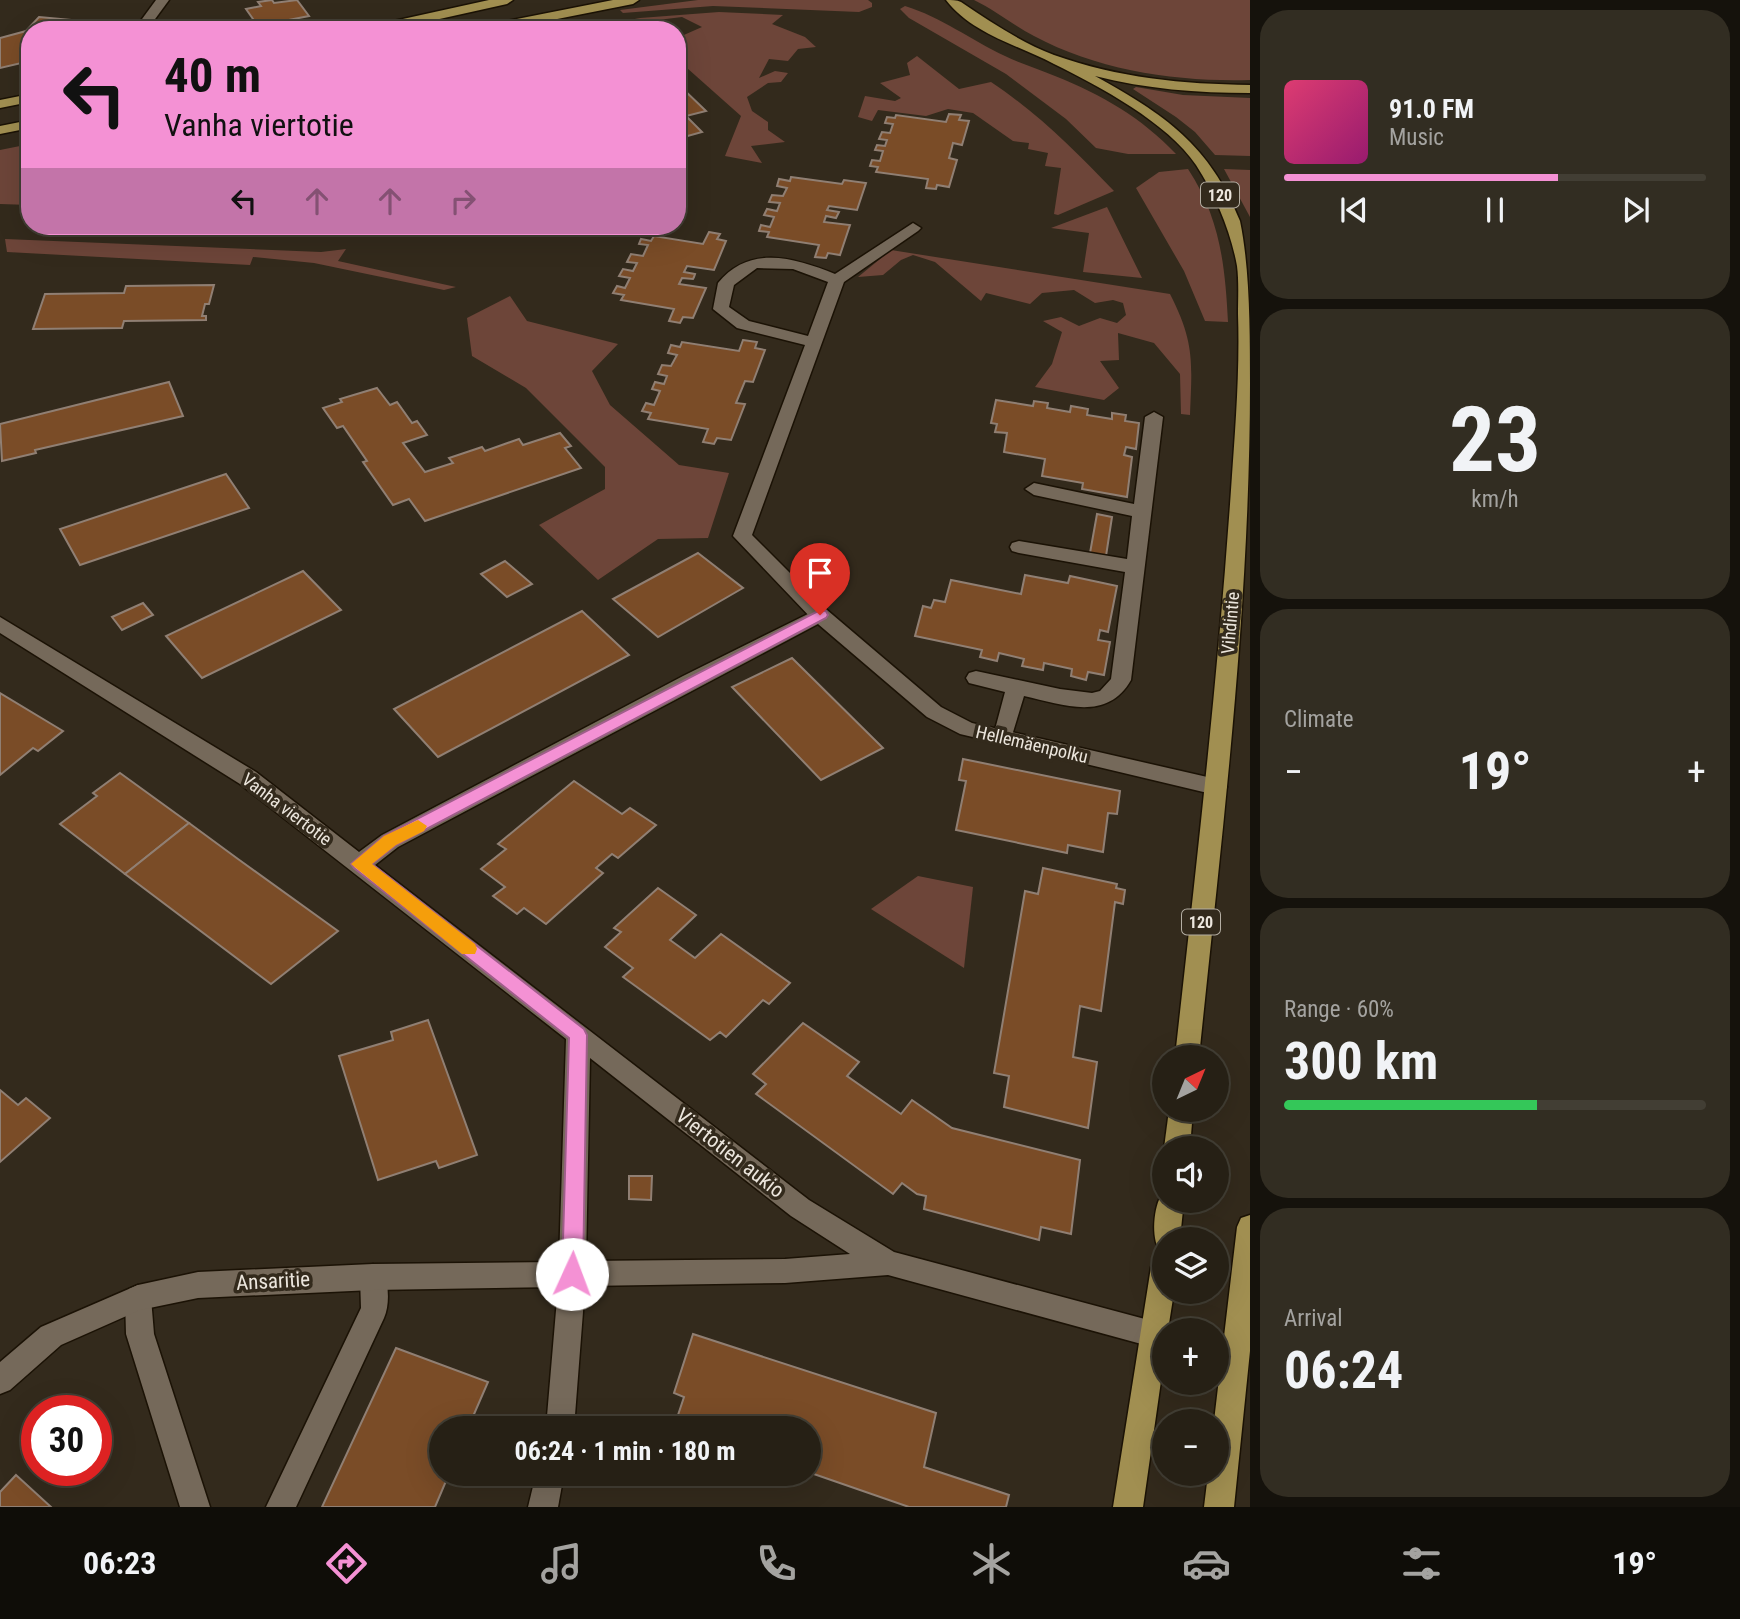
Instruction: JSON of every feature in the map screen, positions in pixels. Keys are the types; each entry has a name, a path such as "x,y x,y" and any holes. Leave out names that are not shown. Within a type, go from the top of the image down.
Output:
{"main road":[{"path":"412,21 507,0"},
{"path":"527,21 633,0"},
{"path":"939,0 956,4 1006,38 1060,62 1174,86 1250,89"},
{"name":"Vihdintie","path":"1060,62 1139,106 1163,123 1202,162 1232,221 1245,267 1248,360 1216,787 1188,1045"},
{"path":"0,104 21,100"},
{"path":"0,130 21,126"},
{"path":"1219,1507 1242,1396 1250,1227"},
{"path":"1128,1507 1152,1360"}],"street":[{"path":"147,21 163,0"},
{"path":"837,280 795,264 752,263 726,283 721,309 743,325 814,342 837,280 913,228"},
{"name":"Hellemäenpolku","path":"814,342 742,536 820,615 933,712 967,729 1216,787"},
{"path":"976,678 1093,701 1104,698 1121,680 1154,417"},
{"path":"1034,489 1142,512"},
{"path":"1019,547 1135,567"},
{"path":"360,864 390,841 820,615"},
{"name":"Vanha viertotie","path":"0,624 248,778 578,1035"},
{"path":"1003,737 1017,685"},
{"path":"561,1416 572,1313 578,1035"},
{"name":"Viertotien aukio","path":"578,1035 800,1208 888,1263 1152,1334"},
{"name":"Viertotien aukio","path":"572,1274 785,1271 888,1263"},
{"name":"Ansaritie","path":"0,1380 51,1336 138,1298 198,1285 373,1277 572,1274"},
{"path":"281,1507 374,1309 373,1277"},
{"path":"138,1298 140,1334 195,1507"},
{"path":"543,1507 547,1486"}],"shaded area":[{"path":"698,0 868,0 872,7 859,12 713,6 623,13 620,10"},
{"path":"974,0 1250,0 1250,80 1195,79 1112,66 1059,48 1026,32"},
{"path":"905,6 931,16 1011,59 1105,99 1135,118 1176,154 1128,154 1096,148 1066,119 1006,74 909,18 900,9"},
{"path":"719,12 783,15 772,24 805,37 816,47 798,49 788,61 769,59 759,78 775,71 788,73 781,82 768,83 747,97 752,111 768,122 768,130 785,142 751,146 762,163 725,156 741,116 687,68 686,71 686,34 702,27 682,17 624,21"},
{"path":"917,56 959,89 991,82 1040,120 1114,191 1058,215 1054,214 1061,168 1045,166 1048,153 1028,149 1029,143 1013,141 973,113 948,109 926,116 878,110 872,121 858,117 865,96 895,101 901,98 880,83 910,75 907,63"},
{"path":"1136,87 1183,95 1250,98 1250,156 1215,155 1195,132 1133,89"},
{"path":"21,146 21,205 0,204 0,150"},
{"path":"1188,169 1207,205 1219,242 1228,322 1205,321 1184,271 1136,188 1159,172"},
{"path":"1224,169 1250,170 1250,217"},
{"path":"1107,207 1142,278 1083,272 1089,233 1051,228"},
{"path":"5,239 321,252 346,249 338,261 456,287 444,290 314,263 253,257 250,265 7,252"},
{"path":"891,250 1170,294 1188,340 1190,415 1181,414 1180,374 1154,343 1118,333 1119,360 1100,361 1119,388 1104,400 1035,387 1052,364 1062,332 1043,321 1061,317 1079,326 1100,318 1117,323 1126,315 1123,303 1113,300 1095,303 1074,290 1042,293 1030,304 986,293 981,301 935,262 913,255 901,260 883,275 858,277"},
{"path":"510,296 527,321 618,344 592,371 610,405 679,465 729,473 708,538 658,539 598,580 539,525 605,489 605,467 526,388 472,356 467,318"},
{"path":"918,876 973,887 964,968 871,909"}],"building":[{"path":"297,0 309,16 284,21 254,21 246,9 261,6 258,2"},
{"path":"39,17 83,21 35,21"},
{"path":"21,32 21,63 0,68 0,38"},
{"path":"686,92 706,111 686,116"},
{"path":"949,114 961,115 959,120 969,121 962,145 953,143 949,158 957,160 949,187 937,185 936,189 926,188 928,179 876,172 878,167 870,166 872,160 880,161 883,151 875,150 877,145 885,146 887,140 879,139 882,132 890,133 893,124 885,123 887,117 895,118 896,115 946,122"},
{"path":"686,116 702,132 686,136"},
{"path":"791,177 842,184 844,180 866,183 857,210 829,206 827,210 839,212 836,218 826,216 824,222 850,225 840,255 828,253 826,258 815,257 819,245 767,237 769,232 759,231 761,225 770,227 774,217 764,215 767,209 777,211 780,203 769,202 772,195 783,196 787,188 777,186 779,179 790,181"},
{"path":"709,232 720,234 717,239 726,241 714,270 687,266 684,272 695,274 694,277 682,278 679,284 706,288 693,318 683,317 680,323 669,321 674,309 621,300 624,295 613,293 617,286 625,288 630,278 619,276 623,269 633,271 637,263 627,262 631,254 643,256 648,245 639,244 641,239 651,241 654,236 703,244"},
{"path":"214,285 209,304 205,304 202,316 206,316 206,320 124,321 122,328 33,329 45,294 124,293 126,286"},
{"path":"743,340 757,342 755,348 765,350 753,382 745,381 736,403 745,404 731,440 717,438 714,444 703,442 708,429 648,419 651,413 642,411 646,403 654,405 660,391 652,389 655,382 664,384 667,376 658,374 662,365 671,366 677,355 668,353 671,345 680,347 682,342 739,351"},
{"path":"169,382 183,416 35,450 36,453 2,461 0,424"},
{"path":"377,388 390,405 397,402 412,423 417,421 427,435 403,443 425,472 453,463 449,458 482,447 485,451 519,439 523,445 560,433 571,446 565,448 581,468 425,521 409,499 393,505 363,462 367,461 343,426 337,428 323,408 342,402 340,399"},
{"path":"996,400 1033,406 1034,401 1048,403 1047,408 1070,412 1071,406 1088,409 1087,415 1112,419 1112,413 1126,415 1125,421 1139,423 1136,449 1126,447 1124,455 1132,457 1127,497 1082,489 1083,483 1042,476 1045,459 1004,452 1007,433 995,432 997,424 991,423"},
{"path":"226,474 249,508 80,565 60,529"},
{"path":"1097,514 1112,517 1106,556 1090,553"},
{"path":"698,553 743,588 658,637 613,599"},
{"path":"505,561 532,584 507,597 481,574"},
{"path":"303,571 341,610 202,678 166,636"},
{"path":"1025,575 1068,583 1070,576 1117,586 1108,632 1100,630 1098,640 1110,642 1104,675 1088,672 1086,680 1071,676 1072,669 1044,663 1043,670 1022,666 1024,659 999,653 997,661 980,657 982,650 915,636 923,606 931,608 934,600 945,602 951,580 1021,594"},
{"path":"143,603 153,615 122,630 112,617"},
{"path":"582,611 629,655 438,757 394,709"},
{"path":"792,658 883,748 821,780 732,687"},
{"path":"0,693 63,731 38,751 33,748 0,775"},
{"path":"963,759 1120,791 1117,814 1108,813 1103,852 1068,845 1067,853 956,830 966,781 959,780"},
{"path":"120,773 189,823 125,874 60,824 97,796 93,793"},
{"path":"574,781 622,814 630,808 656,825 618,858 612,854 596,868 603,873 546,924 524,908 517,914 493,896 505,887 481,869 506,849 498,844"},
{"path":"189,823 338,931 271,984 125,874"},
{"path":"1043,868 1117,884 1116,888 1125,890 1123,904 1115,902 1101,1011 1080,1006 1073,1057 1097,1062 1088,1128 1004,1107 1009,1076 994,1073 1025,891 1038,894"},
{"path":"658,888 696,915 670,940 695,958 721,934 790,983 769,1004 763,1000 726,1037 720,1032 710,1040 623,977 633,968 605,947 621,932 614,928"},
{"path":"428,1020 477,1155 439,1168 436,1161 378,1180 339,1056 393,1040 391,1032"},
{"path":"803,1023 859,1062 847,1076 901,1114 912,1100 952,1128 1080,1160 1071,1234 1041,1227 1039,1240 924,1209 926,1196 917,1194 902,1183 893,1194 756,1094 766,1084 753,1074"},
{"path":"0,1090 18,1105 26,1098 50,1118 0,1162"},
{"path":"629,1176 652,1176 651,1200 629,1199"},
{"path":"693,1334 936,1413 924,1467 1009,1495 1006,1507 909,1507 821,1477 821,1416 678,1416 684,1397 674,1393"},
{"path":"396,1348 488,1382 473,1416 429,1416 429,1486 444,1486 435,1507 322,1507"},
{"path":"16,1475 21,1480 21,1486 28,1486 51,1507 0,1507 0,1492"}],"slow traffic":[{"path":"418,826 390,841 360,864 469,949"}],"route":[{"path":"572,1274 578,1035 360,864 390,841 820,615"}]}
